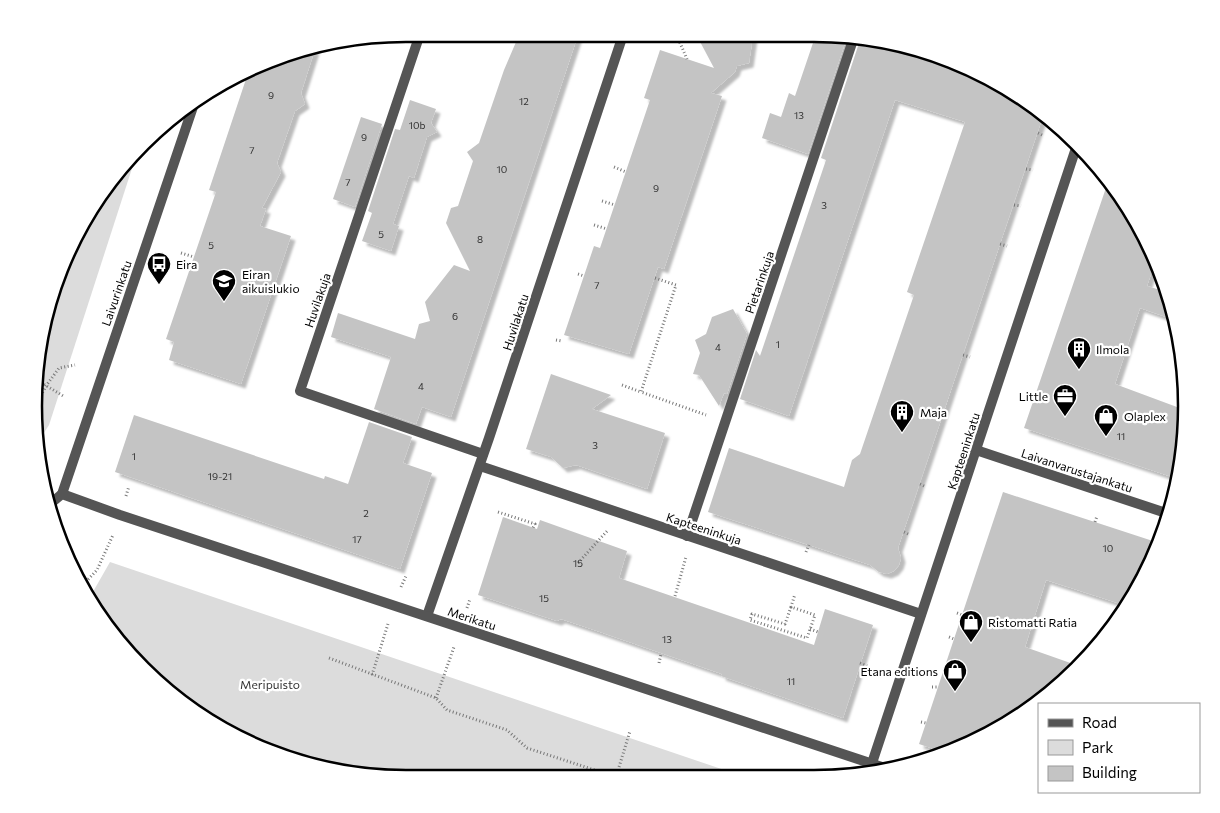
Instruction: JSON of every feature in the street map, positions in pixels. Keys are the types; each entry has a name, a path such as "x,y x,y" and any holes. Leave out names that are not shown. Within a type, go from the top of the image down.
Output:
{"street":[{"name":"Huvilakuja","path":"417,42 300,391 483,454"},
{"name":"Huvilakatu","path":"427,616 480,466 621,42"},
{"name":"Pietarinkuja","path":"687,536 851,45"},
{"name":"Laivurinkatu","path":"62,494 189,115"},
{"name":"Kapteeninkatu","path":"872,764 1074,153"},
{"name":"Laivanvarustajankatu","path":"976,450 1162,512"},
{"name":"Kapteeninkuja","path":"480,466 921,614"},
{"path":"55,500 62,494"},
{"name":"Merikatu","path":"62,494 120,515 876,765"}],"path":[{"path":"680,42 687,59"},
{"path":"1038,133 1044,136"},
{"path":"614,167 626,172"},
{"path":"1026,169 1033,170"},
{"path":"602,202 615,205"},
{"path":"1014,205 1021,206"},
{"path":"594,225 607,229"},
{"path":"1000,244 1007,246"},
{"path":"181,253 194,258"},
{"path":"578,274 584,276"},
{"path":"641,392 676,285 655,278"},
{"path":"556,340 562,341"},
{"path":"963,355 970,357"},
{"path":"43,392 59,368 75,365"},
{"path":"43,384 65,398"},
{"path":"622,385 715,418"},
{"path":"920,484 926,487"},
{"path":"498,512 535,524 533,528"},
{"path":"1095,522 1097,516"},
{"path":"578,563 614,523"},
{"path":"904,532 910,535"},
{"path":"806,552 809,545"},
{"path":"675,596 689,548"},
{"path":"87,581 97,570 106,554"},
{"path":"791,606 815,615 807,638 778,631 750,621 752,614 785,624 791,606 796,592"},
{"path":"957,613 962,615"},
{"path":"810,629 818,632"},
{"path":"949,637 954,638"},
{"path":"372,675 381,647"},
{"path":"659,663 661,654"},
{"path":"329,658 436,698 447,710 507,730 527,748 595,770"},
{"path":"860,663 867,666"},
{"path":"436,698 447,669"},
{"path":"932,687 938,687"},
{"path":"921,722 926,723"},
{"path":"618,770 630,731"}],"green space":[{"path":"133,167 49,425 43,434 43,383 49,335 62,289 70,267 91,224"},
{"name":"Meripuisto","path":"110,562 724,770 383,770 335,764 312,758 267,743 246,733 224,722 185,695 166,680 133,647 104,609 94,590"}],"building":[{"path":"516,42 576,42 451,417 422,407 416,424 374,409 391,357 331,337 338,313 415,339 419,324 430,321 425,302 454,265 470,271 446,223 451,208 458,206 473,161 467,152 479,143 504,70"},
{"path":"700,42 752,42 749,63 737,66 735,72 711,93 722,96 664,269 658,267 629,354 564,335 594,246 600,248 650,100 644,98 660,50 714,68"},
{"path":"813,42 845,44 808,154 762,138 770,113 781,117 789,93 795,96"},
{"path":"858,46 885,49 953,70 996,91 1041,123 898,548 901,558 899,565 894,571 887,574 879,572 870,565 708,512 729,448 844,487 852,460 860,454 914,295 907,292 965,122 895,100 789,416 740,399 756,350 760,356 826,160 821,158"},
{"name":"Eiran aikuislukio","path":"313,55 301,93 305,104 295,111 277,163 281,172 262,208 266,209 260,226 291,236 241,384 169,360 174,342 166,339 216,192 209,190 246,80 267,70"},
{"path":"410,100 436,109 431,123 437,132 427,137 414,178 409,176 393,224 399,226 391,251 362,241 372,213 368,211 395,129 400,130"},
{"path":"361,117 382,124 355,207 333,199"},
{"name":"Ilmola","path":"1105,190 1129,225 1140,246 1152,272 1147,286 1158,289 1166,317 1140,308 1115,384 1178,407 1171,477 1024,428"},
{"path":"733,309 747,334 727,394 724,393 719,406 699,375 693,374 700,353 695,340 706,334 712,317"},
{"path":"551,374 611,395 592,409 665,433 647,489 576,465 563,468 551,457 526,449"},
{"path":"134,415 324,479 325,476 348,484 369,422 412,437 403,463 432,473 400,569 115,472"},
{"path":"1003,492 1152,541 1140,567 1119,604 1046,580 1025,647 1072,663 1054,680 1016,709 953,743 935,749 919,744"},
{"path":"503,517 537,529 540,520 627,551 619,578 814,645 825,609 873,625 843,718 600,632 561,619 557,621 478,595"}],"place":[{"name":"Eira","path":"159,285"},
{"name":"Eiran aikuislukio","path":"224,302"},
{"name":"Ilmola","path":"1079,370"},
{"name":"Little","path":"1065,417"},
{"name":"Maja","path":"902,433"},
{"name":"Olaplex","path":"1106,437"},
{"name":"Ristomatti Ratia","path":"971,643"},
{"name":"Etana editions","path":"955,692"}]}
